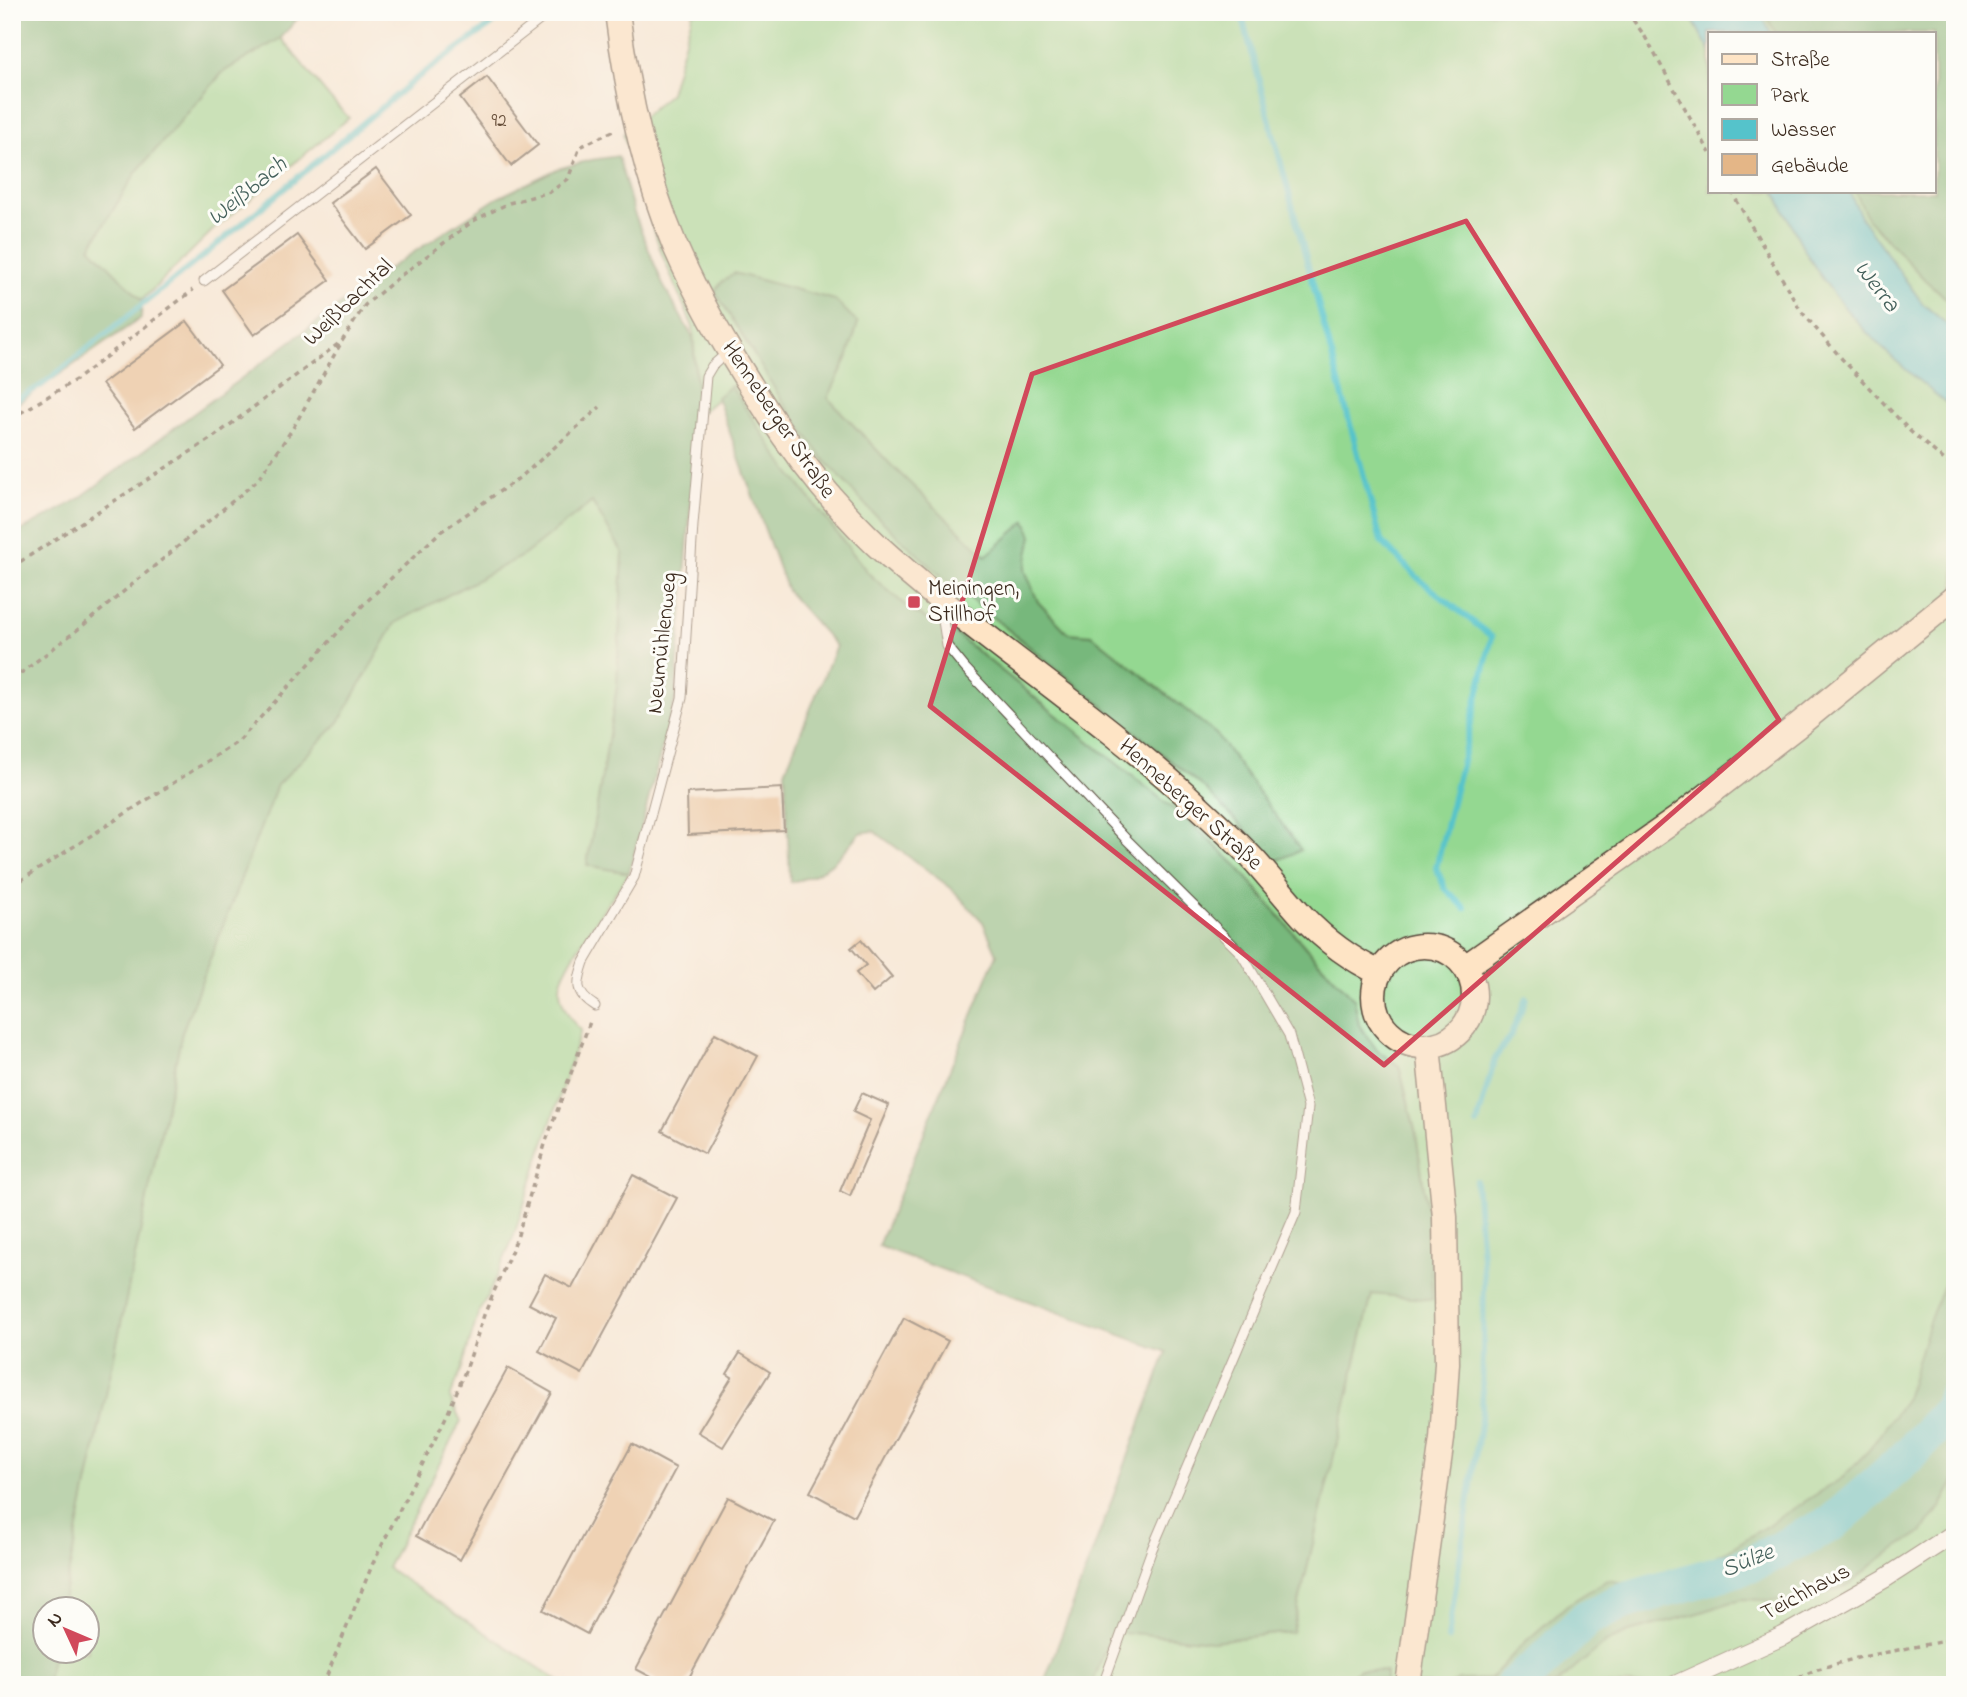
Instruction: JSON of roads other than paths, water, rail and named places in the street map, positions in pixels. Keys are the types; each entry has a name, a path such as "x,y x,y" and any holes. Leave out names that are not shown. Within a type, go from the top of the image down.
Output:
{"main road":[{"name":"Henneberger Straße","path":"617,12 636,121 650,176 675,246 729,351 773,421 838,507 889,557 940,600 1184,793 1252,859 1306,920 1349,956 1380,973"},
{"path":"1465,967 1678,818 1797,726 1949,602"},
{"path":"1424,946 1439,948 1454,956 1465,967 1474,993 1472,1010 1465,1026 1453,1038 1438,1045 1411,1045 1384,1027 1377,1015 1375,986 1380,973 1400,952 1424,946"},
{"path":"1408,1685 1442,1439 1447,1363 1445,1217 1428,1046"}],"street":[{"name":"Teichhaus","path":"1675,1685 1783,1636 1884,1579 1955,1534"}],"lane":[{"path":"204,281 550,12"},
{"name":"Neumühlenweg","path":"595,1006 585,1000 578,989 579,976 584,962 634,877 682,698 706,376 712,366 729,351"},
{"path":"940,600 947,646 965,668 1126,839 1241,953 1289,1035 1308,1107 1296,1212 1152,1549 1103,1685"}],"water":[{"path":"1688,12 1760,12 1770,32 1708,32 1708,47"},
{"name":"Werra","path":"1775,192 1849,192 1862,219 1923,304 1955,331 1955,410 1899,363 1847,311 1812,262"}],"waterway":[{"name":"Weißbach","path":"12,402 42,385 202,257 417,78 509,12"},
{"path":"1241,12 1381,541 1419,579 1492,637 1436,868 1445,888 1465,908"},
{"path":"1477,1124 1495,1058 1511,1035 1526,998"},
{"path":"1448,1639 1482,1411 1484,1283 1476,1181"},
{"name":"Sülze","path":"1514,1685 1538,1666 1587,1618 1621,1602 1749,1565 1832,1523 1905,1459 1952,1409 1955,1398"}],"place":[{"name":"Meiningen, Stillhof","path":"914,602"}]}
